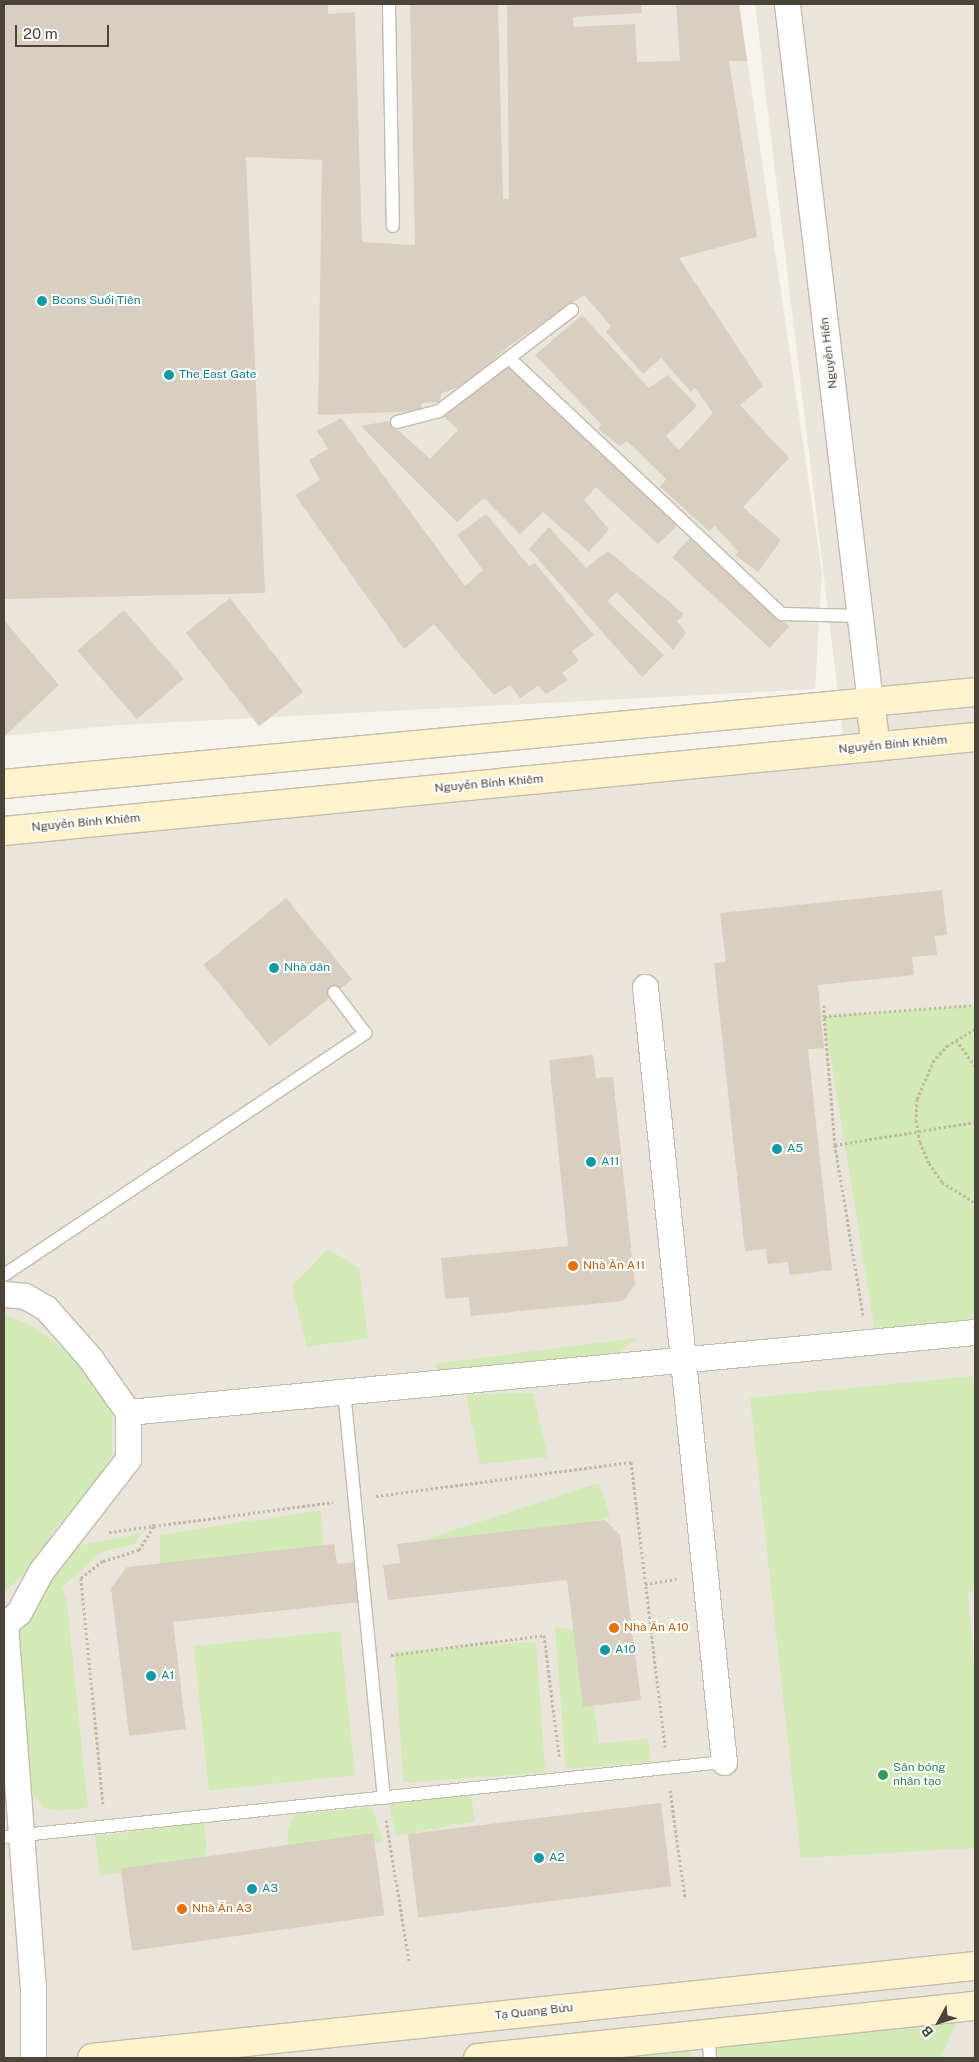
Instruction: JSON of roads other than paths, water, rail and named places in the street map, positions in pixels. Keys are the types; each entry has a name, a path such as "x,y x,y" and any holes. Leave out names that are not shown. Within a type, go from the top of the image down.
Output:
{"street":[{"name":"Nguyễn Hiền","path":"787,4 870,702"},
{"path":"4,784 975,692"},
{"path":"870,702 876,747"},
{"name":"Nguyễn Bỉnh Khiêm","path":"4,831 975,737"},
{"path":"645,987 724,1762"},
{"path":"4,1294 25,1296 46,1308 90,1358 128,1412 128,1459 41,1571 20,1612 4,1625 11,1837 33,1986 34,2058"},
{"path":"128,1412 975,1332"},
{"name":"Tạ Quang Bửu","path":"92,2058 975,1966"},
{"path":"606,2005 611,2044"},
{"path":"478,2058 518,2056 611,2044 709,2046 975,2006"}],"lane":[{"path":"389,4 393,226"},
{"path":"397,422 439,411 572,310"},
{"path":"509,358 782,614 860,616"},
{"path":"4,1276 365,1033 334,992"},
{"path":"344,1391 383,1798"},
{"path":"11,1837 724,1762"}],"place":[{"name":"Bcons Suối Tiên","path":"42,301"},
{"name":"The East Gate","path":"169,375"},
{"name":"Nhà dân","path":"274,968"},
{"name":"A5","path":"777,1149"},
{"name":"A11","path":"591,1162"},
{"name":"Nhà Ăn A11","path":"573,1266"},
{"name":"Nhà Ăn A10","path":"614,1628"},
{"name":"A10","path":"605,1650"},
{"name":"A1","path":"151,1676"},
{"name":"Sân bóng nhân tạo","path":"883,1775"},
{"name":"A2","path":"539,1858"},
{"name":"A3","path":"252,1889"},
{"name":"Nhà Ăn A3","path":"182,1909"}]}
